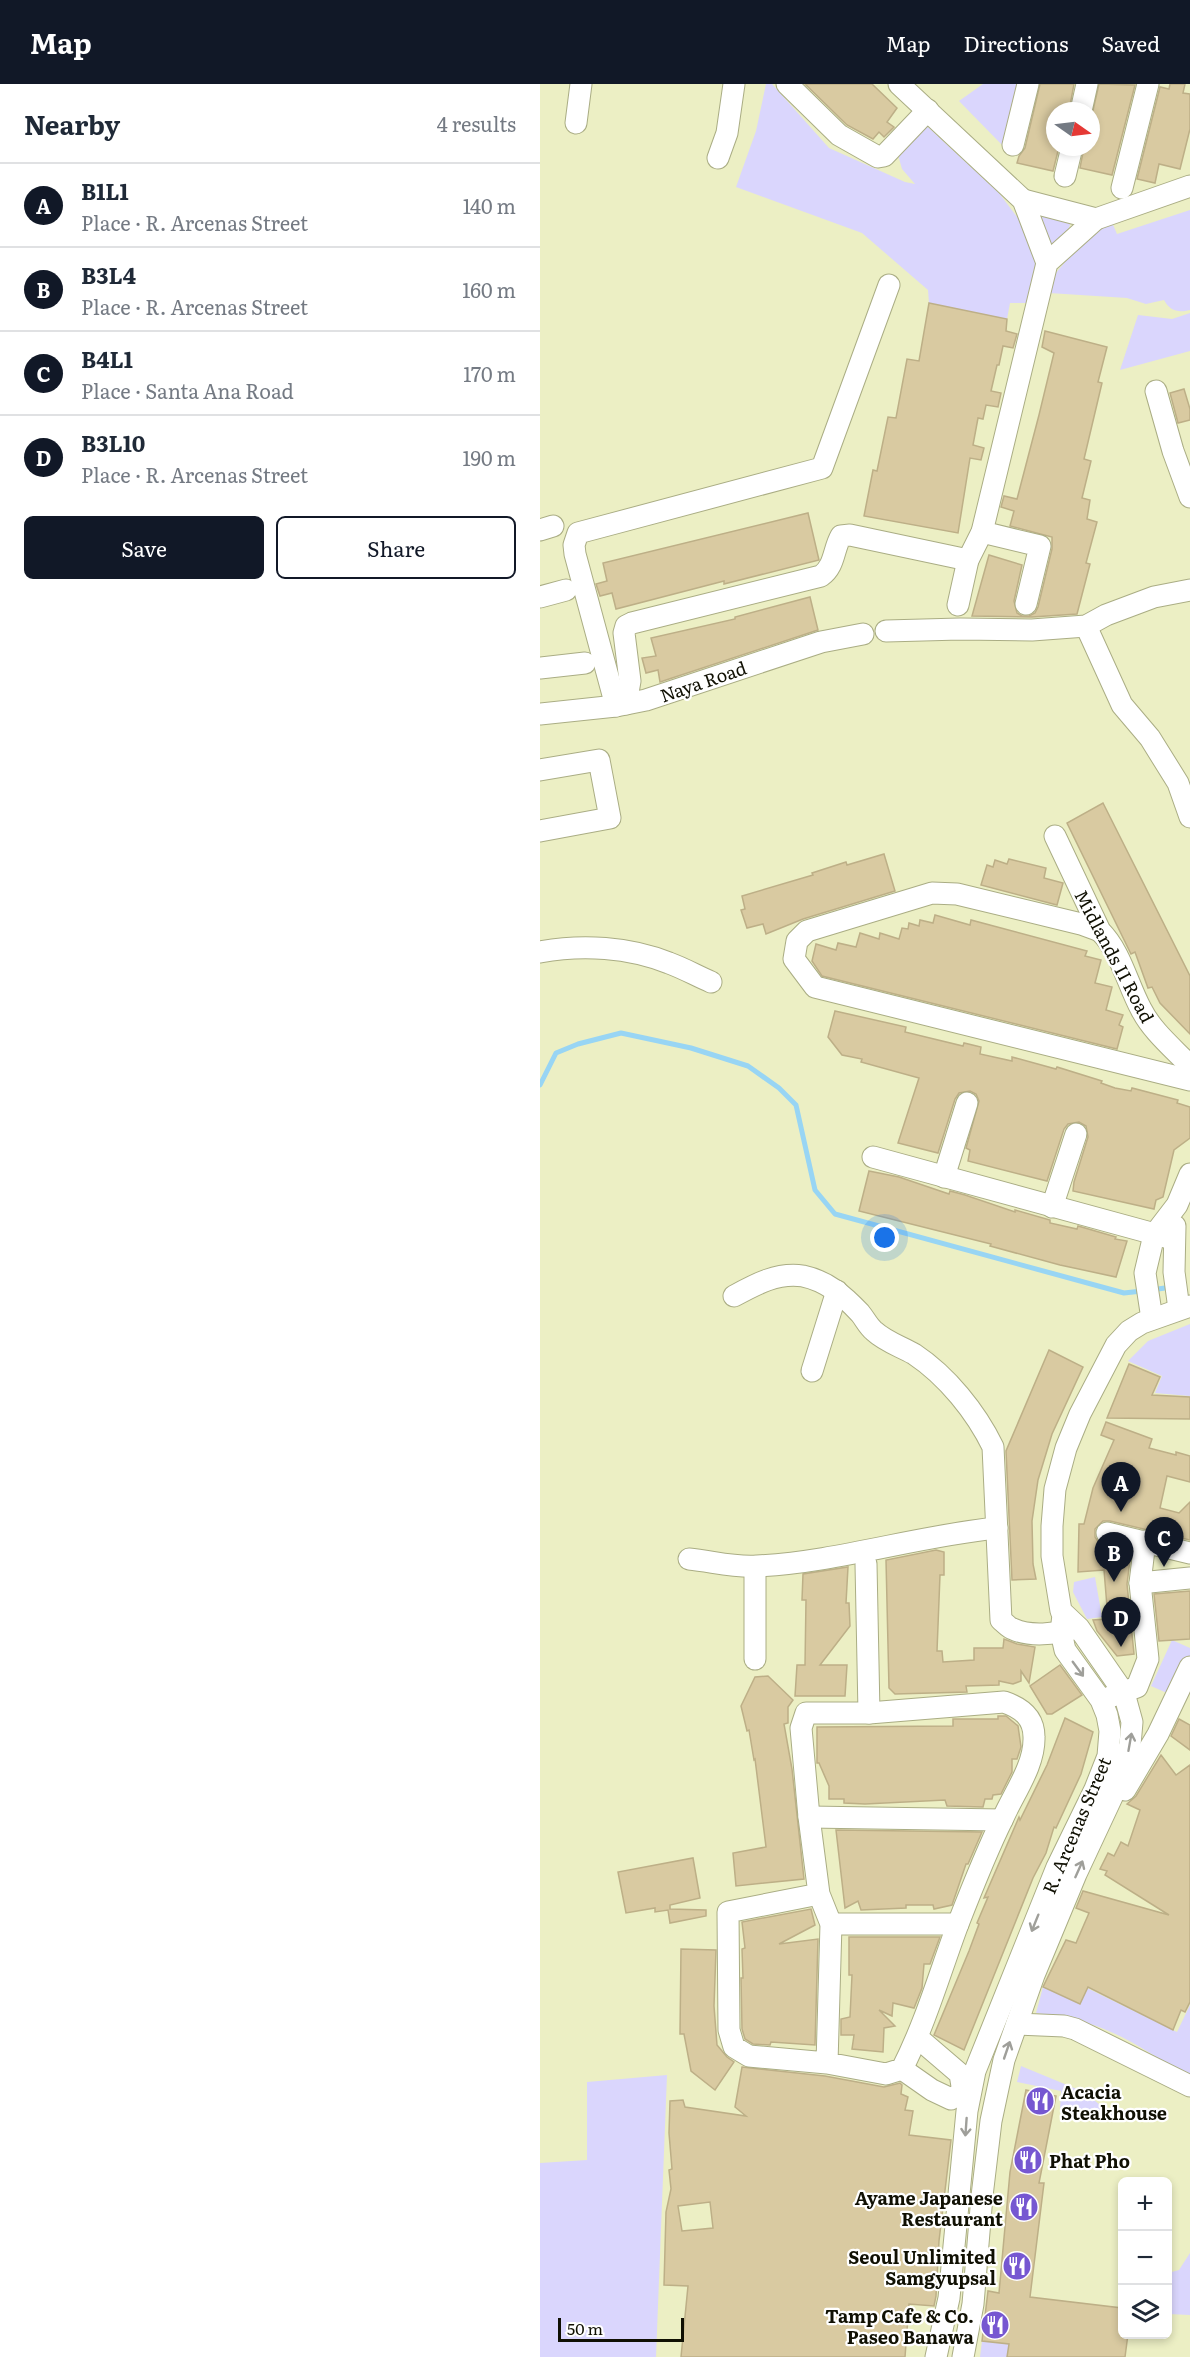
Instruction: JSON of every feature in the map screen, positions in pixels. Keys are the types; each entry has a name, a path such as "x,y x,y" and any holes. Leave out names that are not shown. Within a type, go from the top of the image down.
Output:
{"street":[{"path":"576,123 580,84"},
{"path":"718,158 728,133 734,84"},
{"path":"787,84 839,135 878,157 884,156 928,110"},
{"path":"899,84 1023,200 1047,263 982,532 968,560 958,605"},
{"path":"1013,145 1028,84"},
{"path":"1083,102 1087,84"},
{"path":"1122,188 1148,84"},
{"path":"1065,176 1070,156"},
{"path":"1047,263 1096,219 1190,186"},
{"path":"1023,200 1096,219"},
{"path":"621,705 575,554 574,545 578,533 822,468 889,285"},
{"path":"1156,391 1173,451 1190,496"},
{"path":"982,532 1040,546 1026,604"},
{"path":"621,705 630,681 624,633 626,626 632,623 821,576 829,568 841,536 850,535 968,560"},
{"path":"540,597 566,590"},
{"path":"886,631 1032,630 1086,626 1106,615 1154,597 1190,590"},
{"path":"1086,626 1122,705 1150,738 1178,783 1190,818"},
{"name":"Naya Road","path":"540,714 646,700 821,642 863,634"},
{"path":"540,668 585,663"},
{"path":"540,770 599,760 610,818 540,831"},
{"name":"Midlands II Road","path":"1055,836 1100,931 1111,942 1142,1011 1156,1031 1190,1066"},
{"path":"1100,931 1081,924 957,894 932,893 807,931 797,940 795,960 815,987 1190,1080"},
{"path":"540,952 611,948 669,963 711,982"},
{"path":"944,1177 967,1103"},
{"path":"1052,1207 1076,1134"},
{"path":"873,1157 1164,1237"},
{"path":"1151,1314 1145,1278 1190,1174"},
{"path":"1164,1237 1183,1306"},
{"path":"734,1296 761,1281 782,1276 802,1276 820,1281 837,1291 861,1315 872,1330 892,1344 913,1354 935,1372 966,1405 985,1430 993,1447 1001,1620 1013,1629 1036,1633 1066,1622"},
{"path":"812,1371 837,1291"},
{"name":"R. Arcenas Street","path":"963,2357 975,2279 982,2196 995,2102 1004,2060 1034,1975 1076,1874 1103,1793 1108,1756 1110,1731 1101,1700 1065,1650 1066,1622 1052,1556 1055,1489 1066,1448 1080,1414 1116,1345 1128,1331 1151,1314 1183,1306"},
{"path":"689,1559 755,1567 848,1556 953,1532 997,1528"},
{"path":"1107,1533 1190,1553"},
{"path":"1101,1700 1137,1687 1148,1659 1140,1583 1145,1541"},
{"path":"866,1564 869,1713"},
{"path":"755,1567 755,1659"},
{"path":"1140,1583 1190,1578"},
{"name":"R. Arcenas Street","path":"936,2357 951,2279 967,2094 1057,1867 1130,1745 1132,1722 1124,1693 1066,1622"},
{"path":"1103,1793 1123,1792 1130,1784 1158,1734 1190,1667"},
{"path":"819,1894 728,1912 729,2030 734,2047 750,2055 827,2063 886,2074 902,2069 918,2038 958,1924 1027,1767 1033,1746 1033,1723 1017,1707 1005,1702 869,1713 806,1713 801,1728 809,1817 819,1894 831,1923 827,2063"},
{"path":"809,1817 1002,1820"},
{"path":"831,1923 958,1924"},
{"path":"1017,2024 1064,2026 1074,2029 1190,2086"},
{"path":"918,2038 960,2074 967,2094"},
{"path":"902,2069 951,2099 967,2094 995,2102"},
{"path":"951,2279 975,2279"}],"shaded area":[{"path":"766,84 772,84 829,148 905,182 915,184 902,169 898,155 925,127 928,127 999,193 1020,221 1037,267 1028,303 1010,303 1007,319 929,303 928,290 862,233 736,187 756,131"},
{"path":"983,84 1019,84 1004,147 959,101"},
{"path":"1190,210 1190,310 1175,310 1169,307 1164,300 1146,304 1127,298 1049,293 1055,274 1097,224 1111,220 1117,234"},
{"path":"1040,212 1071,221 1069,228 1052,246 1038,220"},
{"path":"1190,313 1190,351 1120,370 1138,315 1172,319"},
{"path":"1190,1324 1190,1396 1155,1393 1162,1376 1128,1361 1148,1341"},
{"path":"1095,1577 1102,1617 1087,1619 1073,1592 1074,1582"},
{"path":"1172,1640 1190,1648 1190,1667 1176,1697 1151,1686"},
{"path":"1043,1987 1080,2004 1087,1988 1177,2032 1190,2005 1190,2078 1137,2045 1104,2029 1070,2019 1036,2013"},
{"path":"1021,2066 1084,2092 1120,2121 1060,2111 1061,2091 1017,2082"},
{"path":"667,2075 656,2357 540,2357 540,2163 587,2160 587,2082"},
{"path":"1190,2253 1190,2315 1172,2314 1172,2272 1179,2270"},
{"path":"982,2341 1009,2344 1007,2357 980,2357"}],"building":[{"path":"805,84 872,84 897,108 887,122 894,127 884,137 879,132 873,139 847,125"},
{"path":"1040,84 1074,84 1071,102 1046,102 1046,156 1057,156 1053,171 1017,163 1025,148"},
{"path":"1099,84 1135,85 1112,175 1080,168 1082,156 1100,156 1100,102 1095,102"},
{"path":"1170,84 1185,84 1183,93 1190,94 1190,129 1180,169 1159,164 1155,183 1137,179 1160,87 1169,89"},
{"path":"929,303 1007,319 1006,331 1017,334 1013,348 1003,346 999,365 997,365 991,391 1001,393 998,407 986,405 983,419 978,418 973,445 984,448 981,460 970,458 958,533 864,516 873,470 877,471 888,417 896,418 907,359 919,361"},
{"path":"1045,331 1107,347 1098,382 1102,383 1084,459 1091,461 1082,498 1090,500 1087,519 1097,522 1086,563 1090,564 1077,614 1032,617 972,616 989,555 1022,565 1014,601 1017,613 1029,616 1035,613 1038,607 1052,549 1052,537 1010,526 1014,511 1001,507 1004,496 1017,499 1039,415 1054,353 1042,347"},
{"path":"1184,389 1190,409 1190,420 1178,423 1170,393"},
{"path":"808,513 819,560 724,584 724,581 616,609 612,593 600,596 596,584 607,581 603,563"},
{"path":"810,597 818,630 660,682 658,670 646,673 642,658 656,656 651,638 735,619 735,617"},
{"path":"1103,803 1190,976 1190,1034 1160,1003 1152,987 1148,988 1135,952 1131,954 1067,823"},
{"path":"884,854 895,891 803,919 766,934 763,924 747,928 741,910 745,909 742,896 813,875 812,873 846,862 847,865"},
{"path":"1009,859 1046,868 1044,878 1063,883 1057,905 981,885 987,865 993,867 995,860 1007,864"},
{"path":"935,915 970,925 971,920 1087,951 1085,956 1101,960 1095,983 1112,987 1106,1010 1123,1015 1119,1025 1123,1027 1117,1049 822,976 812,961 816,944 836,950 838,943 856,947 860,933 879,939 880,933 899,939 902,928 908,929 909,923 919,926 920,920 933,923"},
{"path":"835,1011 906,1027 905,1032 963,1046 964,1043 981,1047 980,1054 1012,1061 1012,1057 1056,1069 1057,1067 1102,1081 1101,1083 1115,1088 1131,1091 1132,1088 1178,1100 1177,1103 1190,1107 1190,1138 1174,1150 1163,1197 1156,1200 1154,1209 1073,1191 1088,1137 1086,1126 1079,1122 1068,1124 1064,1129 1047,1181 968,1161 970,1150 966,1148 979,1101 976,1094 970,1091 959,1093 955,1099 938,1153 898,1143 919,1078 861,1062 862,1059 842,1055 828,1037"},
{"path":"869,1171 899,1177 949,1194 950,1191 965,1195 1015,1212 1015,1210 1050,1220 1050,1223 1077,1229 1078,1226 1127,1241 1116,1277 1060,1265 990,1246 991,1244 859,1211"},
{"path":"1049,1350 1083,1367 1052,1434 1038,1480 1032,1521 1033,1564 1036,1579 1012,1580 1006,1451"},
{"path":"1129,1364 1160,1377 1152,1395 1190,1397 1190,1419 1107,1418"},
{"path":"1106,1422 1152,1439 1149,1448 1190,1456 1190,1482 1167,1476 1160,1508 1179,1513 1190,1502 1190,1540 1110,1521 1103,1521 1095,1529 1095,1537 1099,1543 1131,1552 1127,1584 1134,1654 1117,1656 1097,1631 1093,1620 1108,1619 1104,1570 1078,1572 1079,1524 1084,1524 1093,1488 1114,1440 1101,1435"},
{"path":"936,1550 944,1552 944,1575 940,1575 937,1651 942,1651 943,1662 974,1660 974,1648 1003,1648 1004,1639 1035,1647 1029,1683 1021,1671 1021,1681 1013,1684 999,1681 999,1685 966,1686 967,1692 895,1694 889,1688 886,1560"},
{"path":"848,1567 846,1603 849,1603 850,1626 820,1665 847,1665 845,1696 795,1696 797,1665 805,1665 806,1600 802,1600 803,1574"},
{"path":"1190,1591 1190,1639 1159,1641 1154,1594"},
{"path":"1060,1665 1082,1695 1052,1714 1047,1714 1030,1686"},
{"path":"768,1676 793,1700 788,1707 788,1723 784,1724 792,1769 804,1879 736,1886 733,1853 766,1847 755,1759 741,1706 755,1677"},
{"path":"998,1716 1006,1716 1018,1726 1021,1747 1017,1759 1012,1759 1012,1772 1001,1794 993,1795 992,1799 985,1799 983,1807 947,1806 945,1800 865,1804 844,1803 844,1799 829,1799 829,1786 817,1763 817,1727 953,1726 953,1719 998,1719"},
{"path":"1065,1718 1093,1732 1081,1774 1056,1828 1054,1827 1046,1853 1033,1878 964,2050 934,2035 979,1924 977,1923 988,1897 984,1898 1019,1817 1020,1820 1047,1765"},
{"path":"1179,1719 1190,1725 1190,1750 1171,1736"},
{"path":"1161,1755 1176,1775 1190,1765 1190,2002 1185,2012 1181,2010 1173,2030 1088,1987 1080,2004 1043,1987 1066,1940 1076,1943 1089,1913 1076,1908 1083,1891 1169,1915 1105,1875 1107,1871 1100,1869 1108,1853 1114,1856 1121,1842 1128,1846 1140,1810 1127,1804 1136,1796"},
{"path":"836,1830 982,1832 966,1864 952,1905 934,1909 933,1905 906,1905 906,1908 861,1910 858,1901 845,1908"},
{"path":"693,1858 700,1898 670,1905 670,1909 706,1910 706,1916 670,1923 668,1910 655,1912 655,1908 626,1913 618,1872"},
{"path":"811,1909 815,1925 779,1944 818,1939 815,2045 771,2042 770,2045 753,2044 745,2039 742,2029 742,1949 745,1948 742,1922"},
{"path":"849,1937 940,1937 930,1964 924,1964 922,1988 914,2008 893,2003 892,2016 879,2010 895,2026 884,2028 883,2052 852,2049 854,2035 841,2035 841,2019 850,2017 852,1975 849,1975"},
{"path":"681,1949 716,1950 714,2006 717,2045 734,2062 715,2090 691,2071 684,2034 680,2034"},
{"path":"742,2067 825,2076 884,2087 900,2083 902,2085 901,2094 908,2097 905,2110 913,2111 909,2135 951,2140 934,2306 909,2304 905,2357 681,2357 688,2286 664,2285 666,2212 671,2189 669,2170 672,2169 669,2133 670,2101 683,2100 685,2107 746,2116 735,2107","holes":["710,2202 713,2228 682,2231 678,2206"]},
{"path":"1026,2090 1056,2096 1039,2183 1044,2183 1030,2297 1118,2308 1118,2339 1127,2339 1125,2357 1007,2357 1009,2344 982,2341 988,2291 999,2293 1010,2172"}],"waterway":[{"path":"540,1085 556,1053 578,1044 621,1033 691,1048 748,1066 779,1088 796,1105 815,1190 835,1214 1124,1293 1142,1291"},
{"path":"1151,1290 1172,1287"}],"place":[{"name":"B1L1","path":"1121,1512"},
{"name":"B4L1","path":"1164,1567"},
{"name":"B3L4","path":"1114,1582"},
{"name":"B3L10","path":"1121,1647"},
{"name":"Acacia Steakhouse","path":"1040,2101"},
{"name":"Phat Pho","path":"1028,2160"},
{"name":"Ayame Japanese Restaurant","path":"1024,2207"},
{"name":"Seoul Unlimited Samgyupsal","path":"1017,2266"},
{"name":"Tamp Cafe & Co. Paseo Banawa","path":"995,2325"}]}
